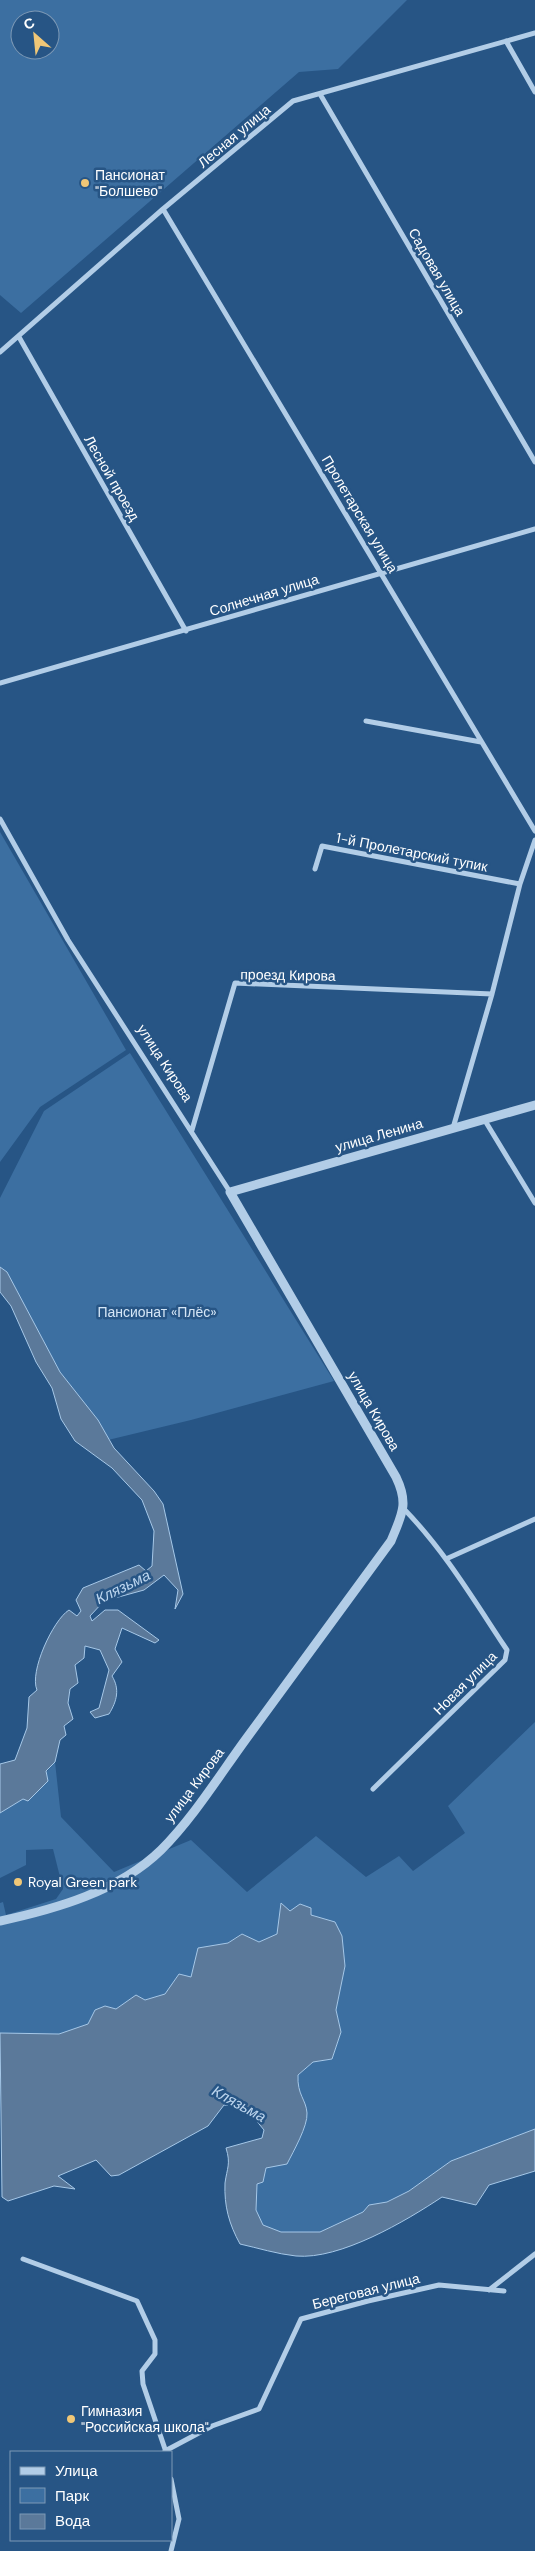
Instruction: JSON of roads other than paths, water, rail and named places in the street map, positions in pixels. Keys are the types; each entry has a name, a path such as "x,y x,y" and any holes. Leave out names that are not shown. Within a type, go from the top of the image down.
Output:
{"street":[{"name":"Лесная улица","path":"0,352 163,209 293,101 535,33"},
{"path":"506,41 535,92"},
{"name":"Садовая улица","path":"320,94 535,462"},
{"name":"Пролетарская улица","path":"163,209 382,572 535,831"},
{"name":"Лесной проезд","path":"19,337 186,630"},
{"name":"Солнечная улица","path":"0,684 535,529"},
{"path":"366,721 481,742"},
{"name":"улица Кирова","path":"0,819 68,940 192,1130 230,1192 404,1492 404,1509 391,1541 200,1802 160,1851 120,1880 93,1893 66,1904 0,1921"},
{"path":"453,1128 492,994 520,884 535,840"},
{"name":"1-й Пролетарский тупик","path":"315,869 322,846 520,884"},
{"name":"проезд Кирова","path":"192,1130 235,983 492,994"},
{"name":"улица Ленина","path":"230,1192 535,1105"},
{"path":"484,1120 535,1203"},
{"name":"Новая улица","path":"374,1789 505,1660 507,1655 504,1644 446,1559 428,1534 404,1509"},
{"path":"446,1559 535,1519"},
{"path":"488,2290 535,2254"},
{"path":"23,2259 137,2301 155,2340 155,2354 142,2371 143,2384 166,2451"},
{"name":"Береговая улица","path":"166,2451 212,2426 259,2409 301,2319 439,2285 504,2291"},
{"path":"171,2551 180,2519 172,2483"}],"water":[{"name":"Клязьма","path":"0,1267 7,1272 60,1372 98,1420 114,1448 154,1491 163,1504 183,1594 175,1609 178,1590 164,1575 144,1590 104,1601 90,1616 92,1621 105,1610 118,1610 159,1640 155,1643 122,1628 115,1649 122,1662 112,1676 117,1690 116,1700 109,1714 95,1718 90,1712 99,1708 109,1670 100,1650 85,1646 84,1658 75,1665 78,1683 70,1689 68,1703 73,1719 64,1726 66,1735 60,1740 55,1762 46,1771 48,1781 28,1801 23,1799 0,1813 0,1764 15,1760 27,1728 29,1697 37,1690 35,1682 39,1659 56,1624 69,1610 77,1616 81,1611 76,1600 83,1588 139,1565 146,1571 152,1566 154,1531 142,1500 112,1468 75,1441 61,1419 52,1388 36,1362 11,1306 0,1292"},
{"name":"Клязьма","path":"281,1903 290,1911 300,1904 311,1908 311,1915 335,1922 342,1936 345,1966 336,2010 341,2032 332,2059 313,2062 298,2075 300,2092 307,2113 303,2132 287,2164 266,2168 263,2182 257,2184 256,2210 263,2225 281,2232 320,2232 363,2212 369,2205 387,2202 409,2191 451,2161 535,2129 535,2171 489,2185 476,2205 442,2197 372,2237 332,2252 313,2256 296,2256 275,2252 240,2244 230,2222 226,2207 225,2191 228,2162 226,2148 262,2138 264,2130 246,2108 224,2105 208,2126 119,2175 111,2176 96,2160 58,2176 75,2189 54,2186 8,2201 2,2197 0,2033 59,2034 88,2024 95,2010 105,2006 116,2009 136,1995 145,2000 165,1994 179,1974 191,1977 198,1948 228,1943 242,1934 259,1942 277,1934"}],"place":[{"name":"Пансионат \"Болшево\"","path":"85,183"},
{"name":"Royal Green park","path":"18,1882"},
{"name":"Гимназия \"Российская школа\"","path":"71,2419"}],"park label":[{"name":"Пансионат «Плёс»","path":"157,1312"}]}
